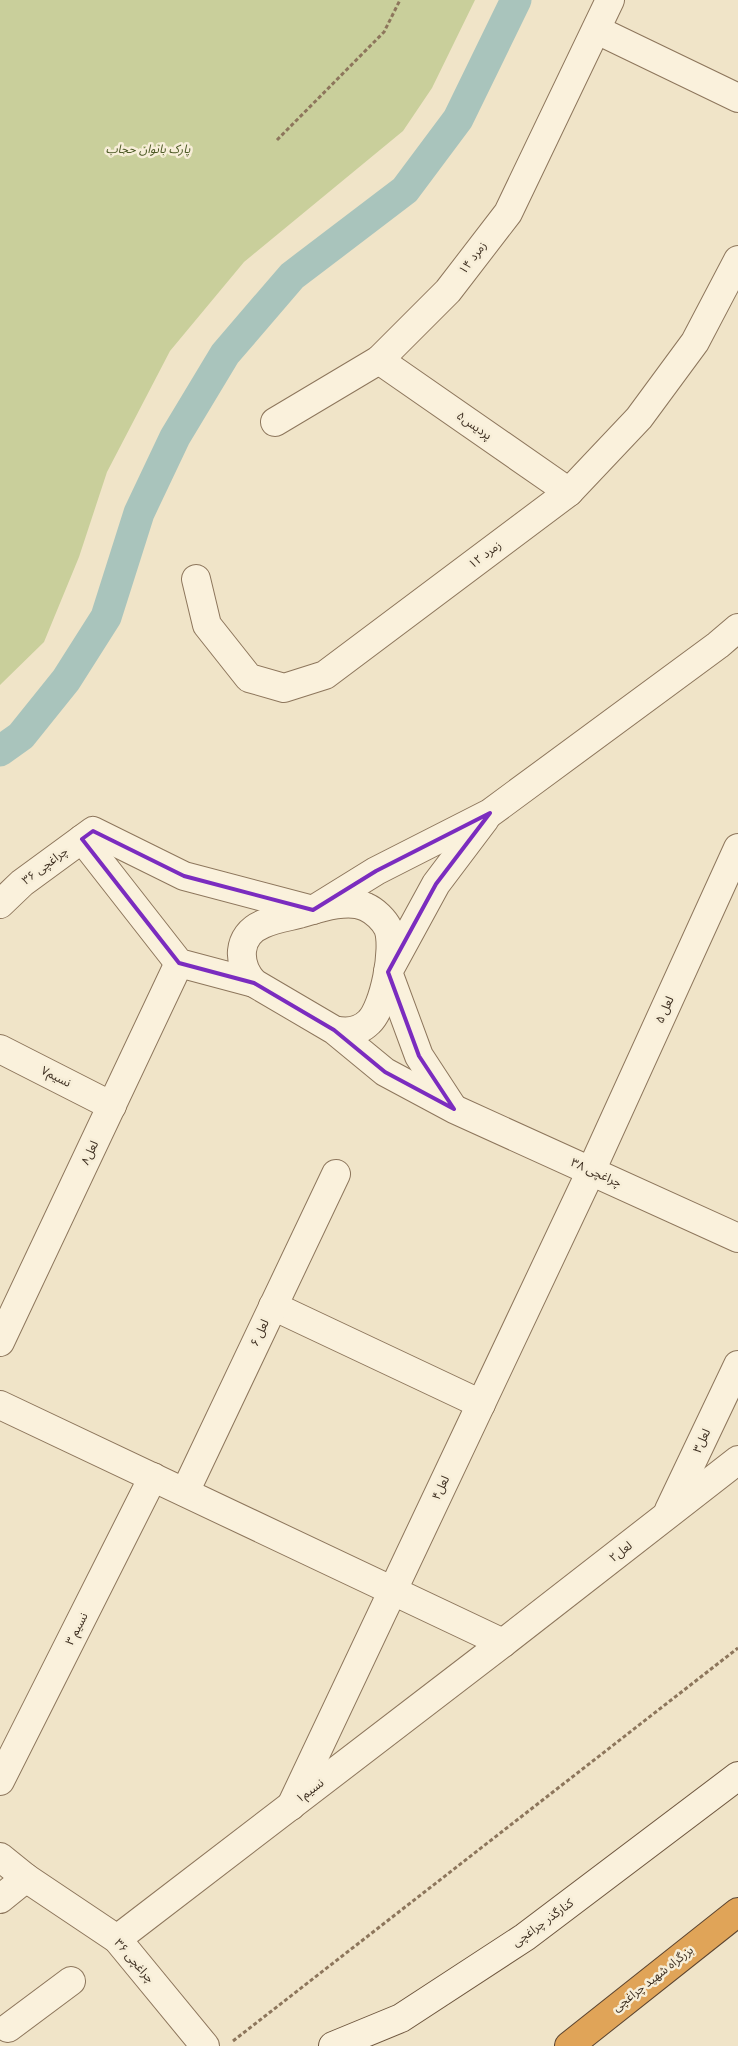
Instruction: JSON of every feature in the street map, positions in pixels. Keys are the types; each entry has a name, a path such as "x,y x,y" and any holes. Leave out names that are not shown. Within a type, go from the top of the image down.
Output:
{"highway":[{"name":"بزرگراه شهید چراغچی","path":"568,2046 738,1912"}],"street":[{"name":"زمرد ۱۴","path":"275,422 379,360 448,291 508,212 610,0"},
{"path":"597,30 738,98"},
{"name":"زمرد ۱۲","path":"196,580 207,625 249,678 284,688 325,675 569,492 639,418 690,349 738,260"},
{"name":"پردیس۵","path":"379,360 569,492"},
{"path":"87,835 184,876 313,910 376,871 490,813 731,643"},
{"path":"454,1109 419,1056 388,972 436,884 490,813"},
{"path":"87,835 179,962 254,983"},
{"name":"چراغچی ۳۶","path":"0,904 22,883 87,835"},
{"name":"لعل ۵","path":"592,1171 738,848"},
{"path":"351,903 366,907 378,915 387,927 391,942 388,972 375,1016 368,1023 352,1031 334,1030 254,983 247,976 242,965 242,954 244,942 251,932 261,924 313,910 351,903"},
{"name":"لعل۸","path":"0,1342 179,962"},
{"name":"چراغچی ۳۸","path":"334,1030 385,1072 454,1109 738,1238"},
{"name":"نسیم۷","path":"0,1048 112,1106"},
{"name":"لعل۴","path":"291,1806 592,1171"},
{"name":"لعل ۶","path":"185,1492 336,1174"},
{"path":"273,1306 481,1404"},
{"name":"لعل۳","path":"666,1516 738,1365"},
{"path":"0,1405 503,1643"},
{"name":"لعل۲","path":"503,1643 738,1460"},
{"name":"نسیم ۳","path":"0,1782 153,1477"},
{"name":"نسیم۱","path":"117,1939 503,1643"},
{"name":"کنارگذر چراغچی","path":"333,2046 401,2018 526,1937 738,1776"},
{"name":"چراغچی ۳۶","path":"0,1857 26,1878 117,1939 205,2046"},
{"path":"0,1899 26,1878"},
{"path":"11,2030 71,1981"}],"path":[{"path":"277,140 384,32 400,0"},
{"path":"226,2046 738,1648"}],"highlighted area":[{"path":"490,813 436,884 388,972 419,1056 454,1109 385,1072 334,1030 254,983 179,963 82,839 93,831 184,876 313,910 376,871"}],"green space":[{"name":"پارک بانوان حجاب","path":"0,0 475,0 432,88 403,131 244,262 170,351 107,472 79,557 44,642 0,685"}],"waterway":[{"path":"0,751 21,736 66,680 106,617 139,513 175,437 225,354 292,276 405,190 458,119 516,0"}]}
